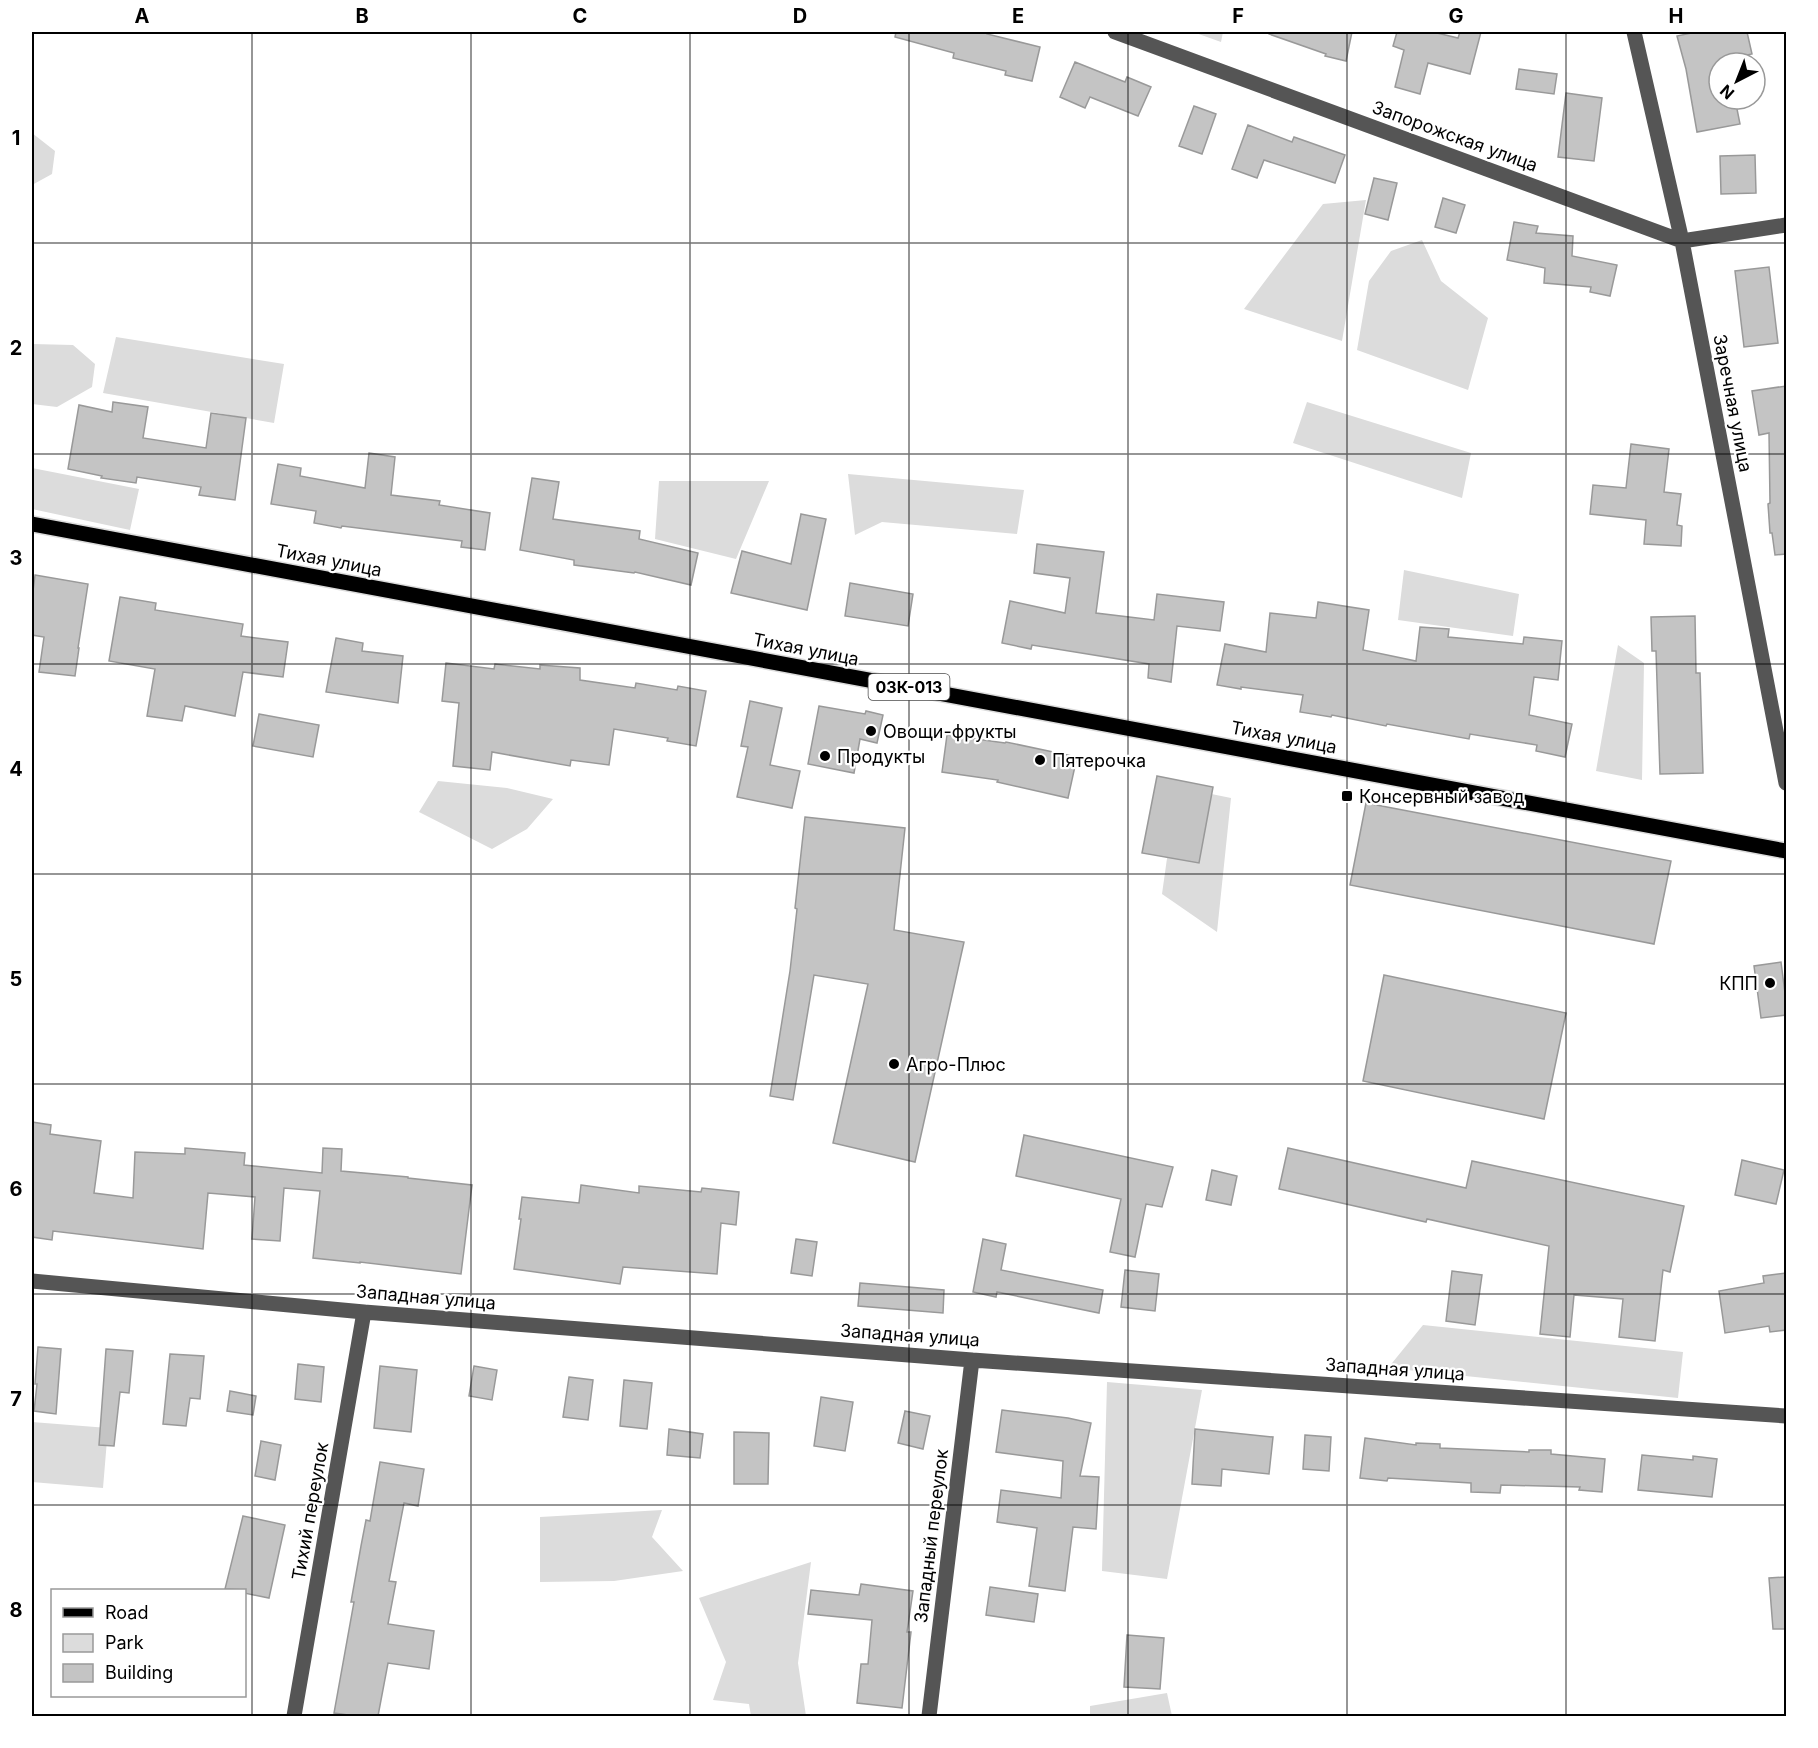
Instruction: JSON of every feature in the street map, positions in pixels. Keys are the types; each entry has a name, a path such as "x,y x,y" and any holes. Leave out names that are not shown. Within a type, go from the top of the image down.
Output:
{"main road":[{"name":"Тихая улица","path":"32,524 1786,851"}],"street":[{"name":"Запорожская улица","path":"1115,32 1682,241 1786,225"},
{"name":"Заречная улица","path":"1634,32 1682,241 1786,783"},
{"name":"Западная улица","path":"32,1281 364,1312 972,1360 1786,1416"},
{"name":"Тихий переулок","path":"294,1716 364,1312"},
{"name":"Западный переулок","path":"929,1716 972,1360"}],"green space":[{"path":"1193,32 1223,32 1221,42"},
{"path":"32,133 55,151 52,174 32,185"},
{"path":"1366,200 1342,341 1244,309 1323,204"},
{"path":"1422,240 1441,281 1488,318 1468,390 1357,350 1369,281 1391,251"},
{"path":"116,337 284,364 274,423 103,393"},
{"path":"32,344 73,345 95,364 92,387 57,407 32,404"},
{"path":"1307,402 1471,453 1462,498 1293,443"},
{"path":"32,468 139,489 130,530 32,509"},
{"path":"848,474 1024,490 1017,534 882,522 855,535"},
{"path":"659,481 769,481 736,559 655,539"},
{"path":"1404,570 1519,594 1513,636 1398,620"},
{"path":"1618,645 1644,663 1642,780 1596,771"},
{"path":"438,781 507,788 553,799 527,829 492,849 419,812"},
{"path":"1177,787 1231,798 1217,932 1162,894"},
{"path":"1423,1325 1683,1352 1678,1398 1388,1368"},
{"path":"1107,1382 1202,1390 1167,1579 1102,1571"},
{"path":"32,1422 108,1428 103,1488 32,1482"},
{"path":"662,1510 652,1537 683,1571 614,1581 540,1582 540,1517"},
{"path":"811,1562 798,1663 806,1716 751,1716 749,1704 713,1700 726,1662 699,1598"},
{"path":"1167,1693 1172,1716 1090,1716 1090,1706"}],"building":[{"path":"896,32 987,32 987,34 1040,47 1032,81 1005,75 1006,71 953,58 954,53 895,37"},
{"path":"1269,32 1352,32 1346,61 1325,56 1326,54 1269,34"},
{"path":"1397,32 1433,32 1458,38 1460,32 1481,32 1470,74 1428,63 1420,94 1395,87 1404,50 1393,46"},
{"path":"1696,32 1747,32 1751,51 1707,51 1707,111 1737,111 1740,124 1697,132 1686,69 1677,36"},
{"path":"1075,62 1125,82 1127,77 1151,87 1138,116 1090,97 1085,108 1060,97"},
{"path":"1519,69 1557,74 1554,94 1516,89"},
{"path":"1566,93 1602,98 1594,161 1558,157"},
{"path":"1194,106 1216,114 1202,154 1179,146"},
{"path":"1248,125 1292,142 1294,137 1345,155 1335,183 1264,160 1257,178 1232,169"},
{"path":"1755,155 1756,193 1721,194 1720,156"},
{"path":"1374,178 1397,183 1388,220 1365,214"},
{"path":"1443,198 1465,205 1456,233 1435,227"},
{"path":"1514,222 1538,226 1536,233 1573,236 1572,256 1617,265 1610,296 1590,292 1591,287 1544,283 1545,268 1507,260"},
{"path":"1769,267 1778,343 1744,347 1735,271"},
{"path":"1786,386 1786,554 1775,555 1772,533 1770,533 1768,504 1770,503 1769,433 1759,435 1752,391"},
{"path":"113,402 148,407 143,438 206,448 211,413 246,418 235,500 199,495 201,487 137,477 136,483 101,478 102,476 68,469 79,405 112,412"},
{"path":"1631,444 1669,449 1664,492 1681,494 1677,525 1682,526 1681,546 1644,544 1646,520 1590,514 1593,485 1626,488"},
{"path":"369,453 395,457 391,495 440,501 439,505 490,513 485,550 461,547 462,541 314,523 316,511 271,504 278,464 301,468 300,476 365,488"},
{"path":"532,478 559,482 553,519 640,531 639,539 698,553 691,585 635,572 574,565 574,560 520,550"},
{"path":"801,514 826,519 807,610 731,593 742,551 791,564"},
{"path":"1037,544 1104,552 1096,613 1154,620 1157,594 1224,602 1220,631 1177,626 1171,682 1148,678 1149,664 1032,645 1031,649 1002,643 1010,601 1065,613 1070,578 1034,573"},
{"path":"35,575 88,584 75,676 39,672 44,637 32,635"},
{"path":"850,583 913,594 908,626 845,616"},
{"path":"120,597 156,603 155,610 243,624 241,636 288,642 283,677 243,672 235,716 185,706 182,721 147,716 155,669 109,661"},
{"path":"1318,602 1369,610 1363,650 1416,661 1420,627 1449,629 1448,637 1523,644 1524,637 1562,641 1558,680 1534,677 1529,715 1572,724 1565,757 1536,751 1537,745 1470,734 1469,739 1332,715 1331,717 1300,712 1303,695 1217,685 1225,644 1266,652 1270,613 1316,618"},
{"path":"1695,616 1696,673 1700,673 1703,773 1660,774 1656,651 1652,651 1651,617"},
{"path":"336,638 363,643 362,651 403,656 398,703 326,692"},
{"path":"446,663 494,669 495,664 540,669 540,665 580,668 580,680 635,688 636,683 677,690 678,686 706,691 696,746 667,741 668,738 614,729 609,765 571,760 570,766 492,752 490,770 453,766 459,703 442,701"},
{"path":"750,701 782,708 770,765 800,771 792,808 737,797 748,747 741,746"},
{"path":"819,706 883,715 877,743 860,739 854,773 808,764"},
{"path":"259,714 319,725 313,757 253,746"},
{"path":"947,735 1006,742 1077,757 1068,798 997,782 998,780 942,772"},
{"path":"1157,776 1213,787 1199,863 1142,853"},
{"path":"1366,803 1671,861 1654,944 1350,885"},
{"path":"805,817 905,828 894,930 964,942 915,1162 833,1143 868,984 814,975 793,1100 770,1096 790,971"},
{"name":"КПП","path":"1781,962 1786,1015 1761,1018 1754,966"},
{"path":"1384,975 1566,1013 1544,1119 1363,1081"},
{"path":"32,1122 51,1125 50,1134 101,1141 94,1193 133,1198 135,1152 185,1154 185,1148 245,1153 244,1165 322,1173 323,1148 342,1149 341,1171 472,1185 461,1274 313,1258 320,1191 284,1188 280,1241 252,1239 255,1197 208,1193 203,1249 53,1231 52,1240 32,1237"},
{"path":"1024,1135 1173,1167 1162,1207 1146,1204 1135,1257 1110,1252 1121,1199 1016,1176"},
{"path":"1288,1148 1466,1188 1472,1161 1684,1206 1670,1272 1663,1270 1655,1341 1619,1337 1623,1299 1574,1295 1570,1337 1540,1334 1549,1246 1427,1219 1426,1222 1279,1189"},
{"path":"1742,1160 1784,1170 1776,1204 1735,1195"},
{"path":"1212,1170 1237,1176 1231,1205 1206,1200"},
{"path":"581,1185 639,1193 639,1186 701,1192 702,1188 739,1192 736,1225 721,1223 717,1274 623,1267 620,1284 514,1269 522,1197 579,1203"},
{"path":"796,1239 817,1242 812,1276 791,1273"},
{"path":"983,1239 1006,1244 1001,1270 1103,1290 1099,1313 997,1292 996,1297 973,1292"},
{"path":"1125,1270 1159,1274 1155,1311 1121,1307"},
{"path":"1452,1271 1482,1275 1475,1325 1446,1321"},
{"path":"1786,1273 1786,1330 1770,1332 1769,1326 1725,1333 1719,1291 1764,1283 1763,1276"},
{"path":"860,1283 944,1290 943,1313 858,1306"},
{"path":"38,1347 61,1349 56,1414 34,1411"},
{"path":"106,1349 133,1351 129,1393 120,1392 114,1446 99,1445"},
{"path":"170,1354 204,1356 200,1399 190,1398 186,1426 163,1424"},
{"path":"298,1364 324,1367 321,1402 295,1399"},
{"path":"380,1366 417,1370 411,1432 374,1428"},
{"path":"474,1366 497,1370 492,1400 469,1396"},
{"path":"569,1377 593,1380 588,1420 563,1417"},
{"path":"624,1380 652,1383 647,1429 620,1426"},
{"path":"230,1391 256,1396 253,1415 227,1411"},
{"path":"821,1397 853,1402 845,1451 814,1446"},
{"path":"1002,1410 1091,1423 1080,1476 1099,1477 1096,1529 1073,1527 1065,1591 1029,1586 1037,1528 997,1522 1001,1490 1061,1498 1063,1461 996,1452"},
{"path":"905,1411 930,1416 923,1449 898,1443"},
{"path":"669,1429 703,1434 700,1458 667,1455"},
{"path":"1195,1429 1273,1437 1269,1474 1222,1469 1221,1486 1192,1484"},
{"path":"734,1432 769,1433 768,1484 734,1484"},
{"path":"1305,1435 1331,1437 1329,1471 1303,1469"},
{"path":"1365,1438 1416,1445 1416,1443 1440,1444 1440,1448 1529,1452 1529,1450 1551,1450 1551,1454 1605,1459 1602,1492 1579,1490 1580,1487 1501,1485 1500,1493 1471,1492 1471,1483 1360,1478"},
{"path":"261,1441 281,1445 275,1480 255,1476"},
{"path":"1642,1455 1693,1460 1693,1456 1717,1459 1712,1497 1638,1490"},
{"path":"380,1462 424,1469 418,1506 404,1503 389,1581 396,1582 388,1624 434,1631 429,1669 388,1663 378,1716 355,1716 334,1713 354,1602 351,1602 361,1546 366,1520 370,1521"},
{"path":"243,1516 285,1525 269,1598 246,1593 246,1589 225,1589"},
{"path":"1786,1577 1786,1629 1773,1629 1769,1578"},
{"path":"861,1584 913,1591 907,1632 911,1632 902,1708 857,1703 861,1664 868,1664 872,1620 808,1614 811,1590 859,1595"},
{"path":"990,1587 1038,1594 1034,1622 986,1615"},
{"path":"1127,1635 1164,1638 1160,1689 1124,1687"}],"place":[{"name":"Овощи-фрукты","path":"871,731"},
{"name":"Продукты","path":"825,756"},
{"name":"Пятерочка","path":"1040,760"},
{"name":"Консервный завод","path":"1347,796"},
{"name":"КПП","path":"1770,983"},
{"name":"Агро-Плюс","path":"894,1064"}]}
